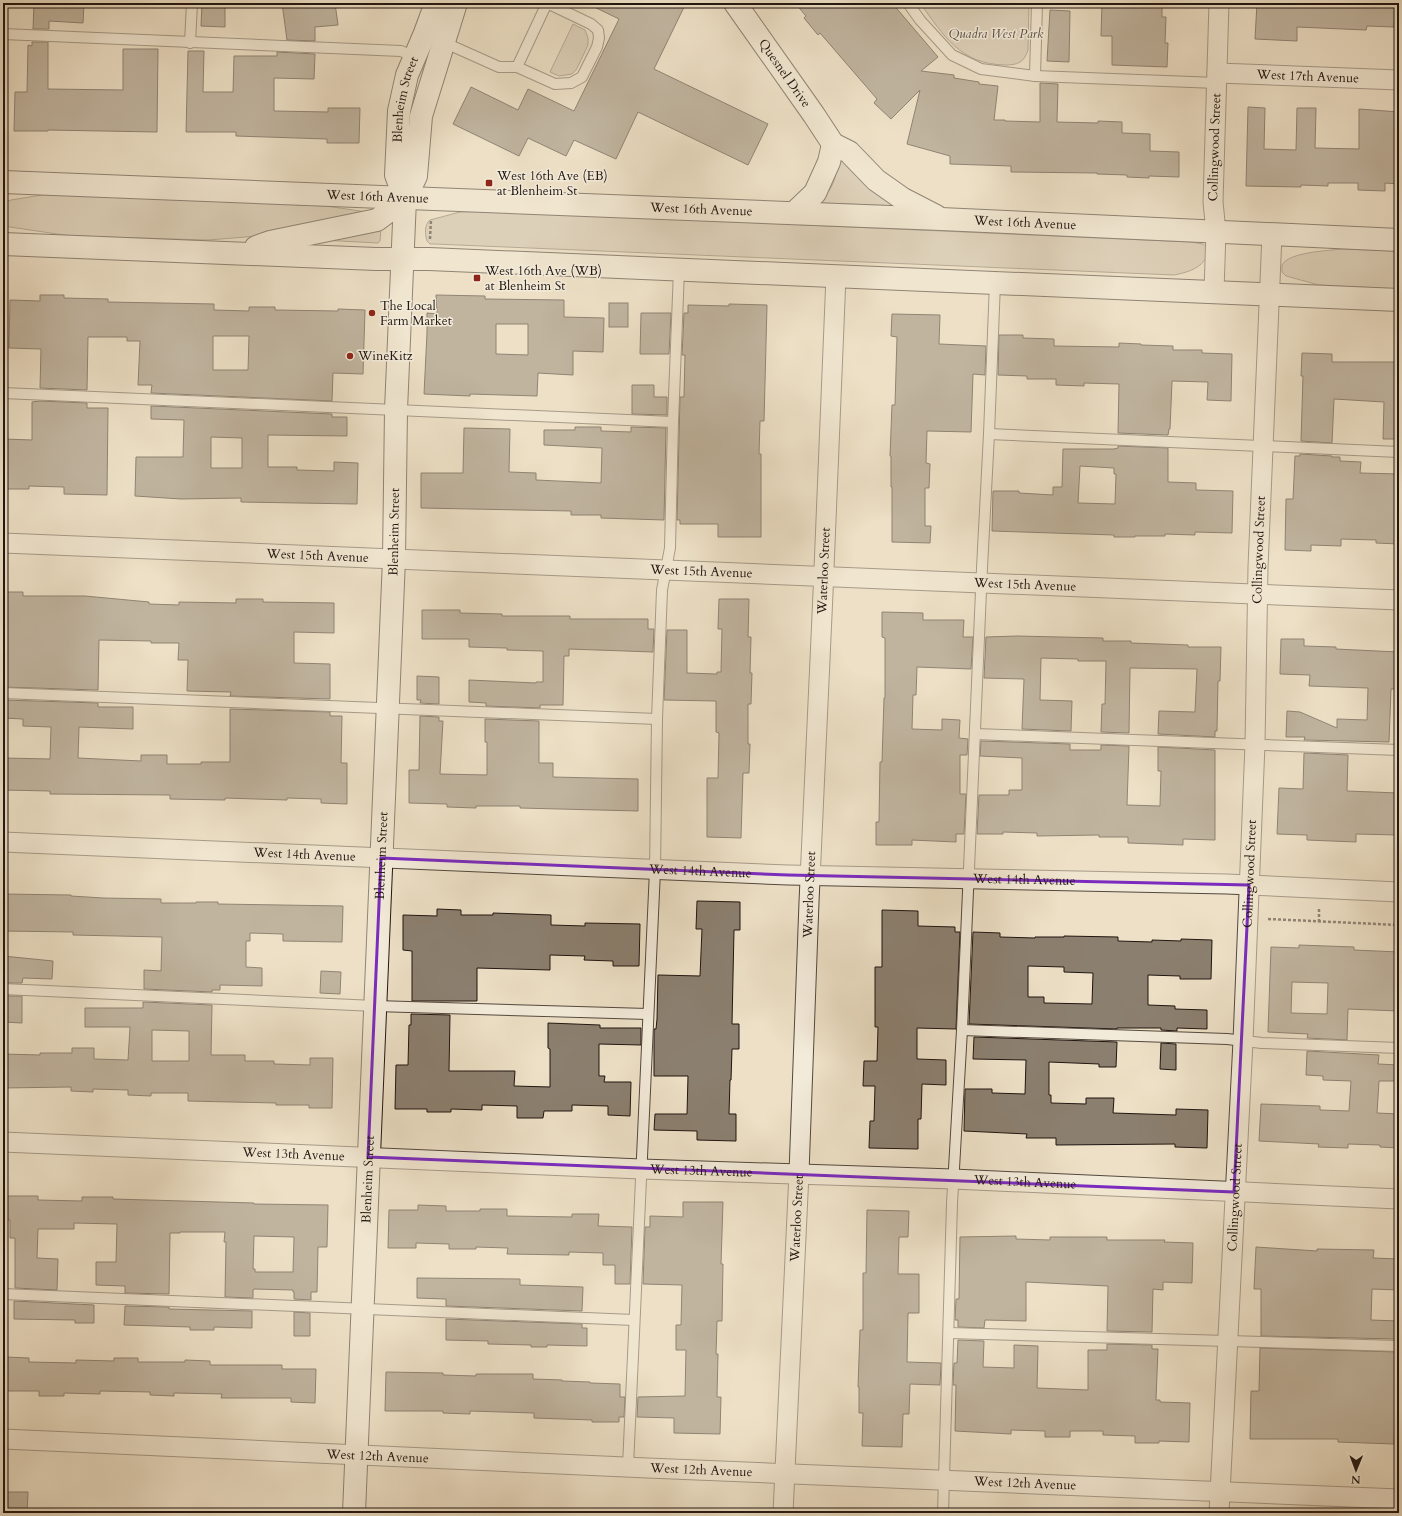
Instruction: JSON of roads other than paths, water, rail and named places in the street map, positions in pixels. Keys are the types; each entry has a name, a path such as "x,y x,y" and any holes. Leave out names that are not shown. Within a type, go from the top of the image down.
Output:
{"main road":[{"name":"Blenheim Street","path":"405,199 396,175 399,112 407,75 416,56 436,3"},
{"name":"Blenheim Street","path":"354,1513 394,559 396,410 405,199 416,176 421,116 456,3"},
{"name":"Quesnel Drive","path":"735,3 833,144 848,152 881,184 903,199 941,218"},
{"path":"794,213 815,192 829,162 833,144"},
{"name":"West 16th Avenue","path":"3,182 405,199 941,218 1399,240"},
{"path":"238,253 270,242 377,220 405,199"},
{"path":"3,244 402,259 437,259 1399,300"}],"street":[{"name":"Collingwood Street","path":"1214,292 1216,232 1213,208 1219,3"},
{"name":"West 17th Avenue","path":"1217,78 1399,80"},
{"name":"Collingwood Street","path":"1220,1513 1234,1192 1243,1041 1255,744 1258,594 1272,234"},
{"name":"Waterloo Street","path":"783,1513 799,1173 810,876 836,276"},
{"name":"West 15th Avenue","path":"3,543 1399,600"},
{"name":"West 14th Avenue","path":"3,842 810,876 1249,885 1398,899"},
{"name":"West 13th Avenue","path":"3,1142 641,1169 953,1179 1399,1199"},
{"name":"West 12th Avenue","path":"3,1439 356,1456 628,1466 945,1481 1399,1499"}],"lane":[{"path":"190,43 192,3"},
{"path":"443,42 499,67 517,67 555,84 570,83 582,77 597,47 599,38 598,30 591,24 547,3 517,67"},
{"path":"908,3 920,20 952,55 981,69 1035,76 1217,78"},
{"path":"1035,76 1037,3"},
{"path":"3,34 401,51 416,56"},
{"path":"628,1466 655,870 657,719 662,590 670,548 673,422 680,270"},
{"path":"943,1513 953,1179 962,1030 995,283"},
{"path":"3,393 673,422"},
{"path":"989,434 1399,452"},
{"path":"3,693 388,707 657,719"},
{"path":"975,734 1399,750"},
{"path":"3,988 375,1006 648,1014"},
{"path":"962,1030 1227,1038 1243,1041 1399,1048"},
{"path":"3,1294 634,1320"},
{"path":"949,1333 1399,1346"}],"place":[{"name":"West 16th Ave (EB) at Blenheim St","path":"489,183"},
{"name":"West 16th Ave (WB) at Blenheim St","path":"477,278"},
{"name":"The Local Farm Market","path":"372,313"},
{"name":"WineKitz","path":"350,356"}],"park label":[{"name":"Quadra West Park","path":"996,34"}]}
